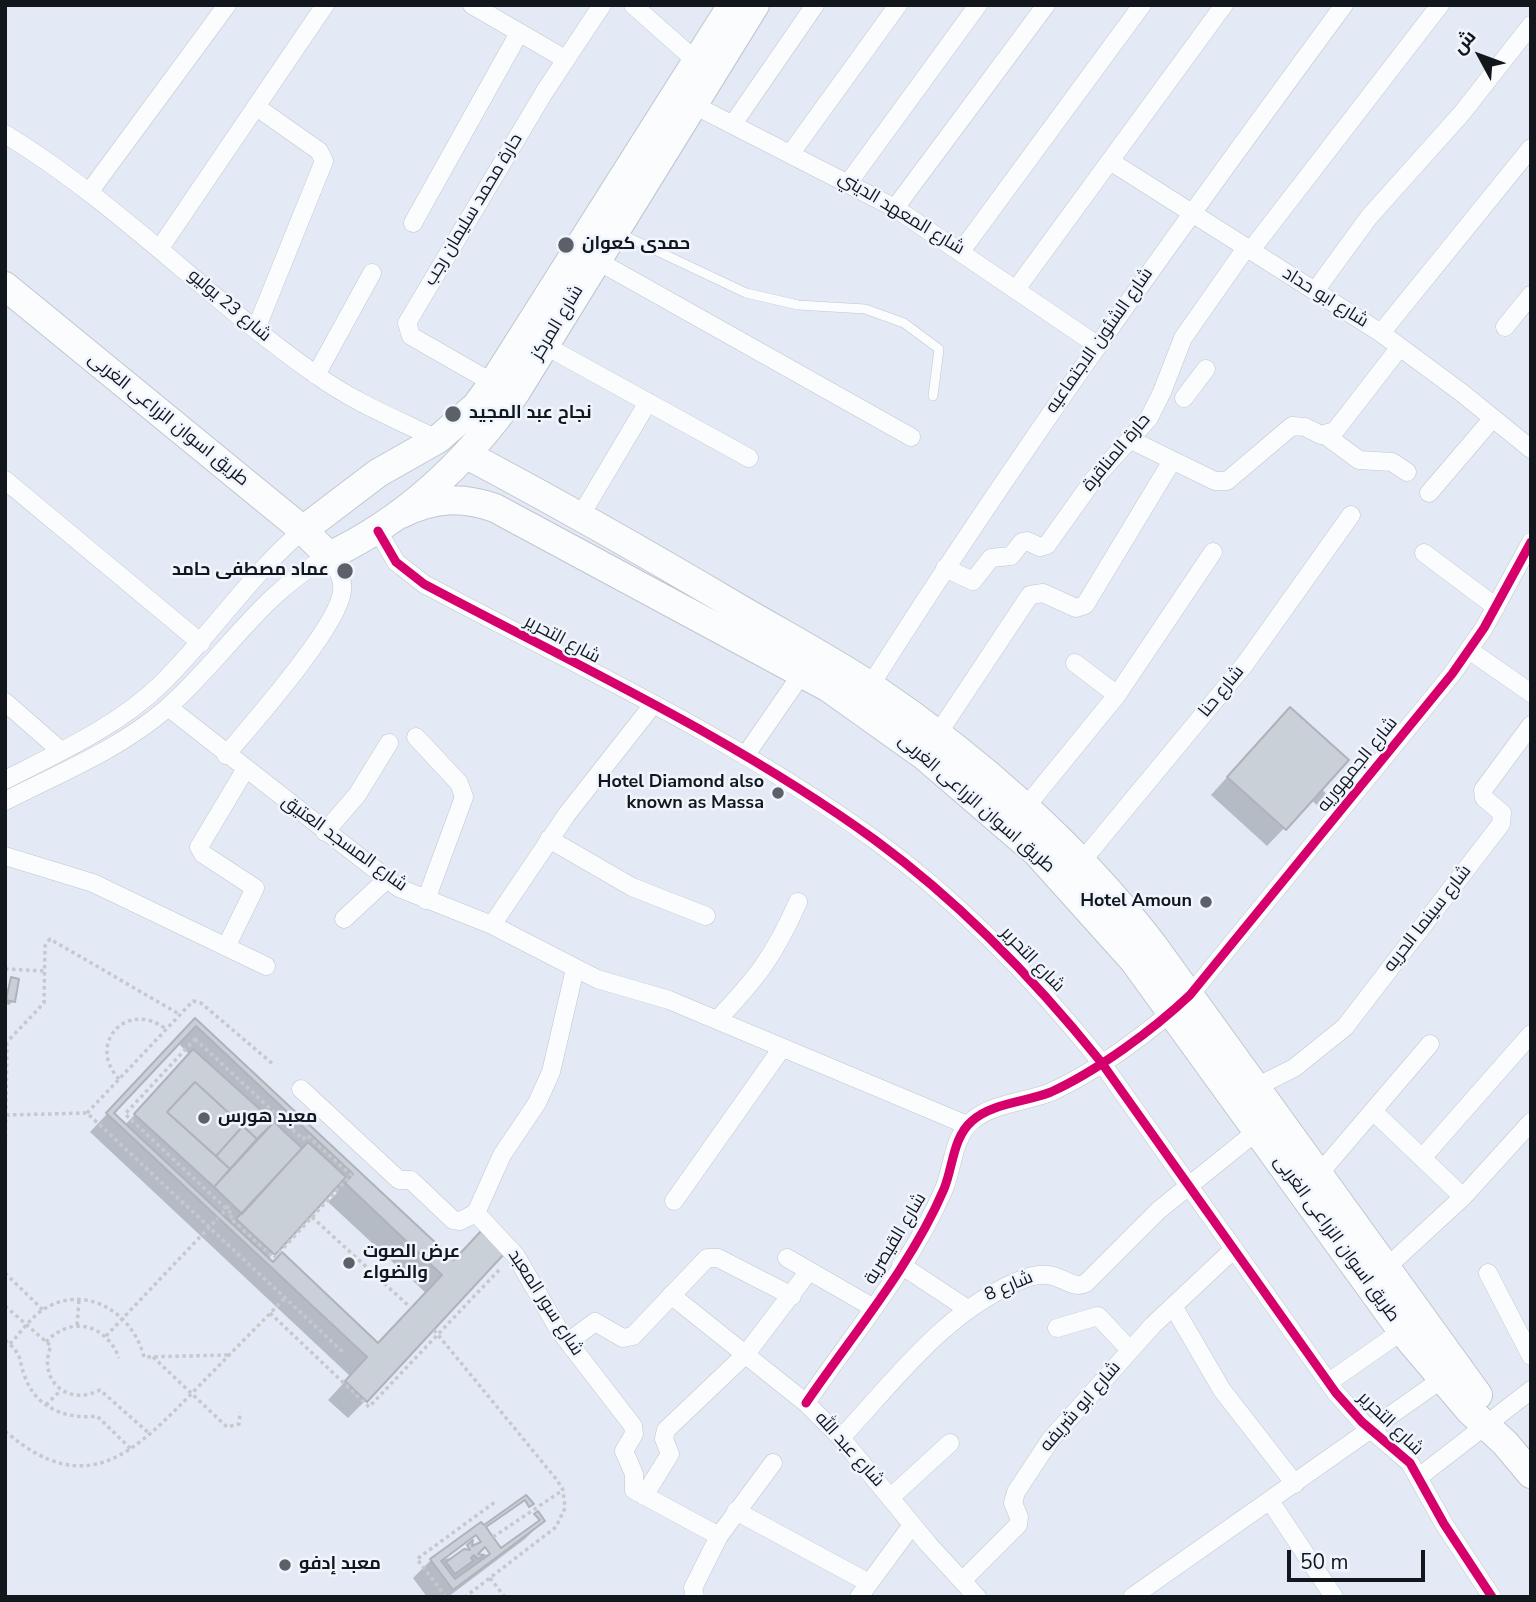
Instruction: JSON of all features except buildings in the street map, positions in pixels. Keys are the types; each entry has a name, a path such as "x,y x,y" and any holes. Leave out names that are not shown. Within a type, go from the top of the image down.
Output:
{"main road":[{"name":"شارع المركز","path":"329,556 378,531 401,514 467,455 502,412 596,260 612,220 695,60 732,5"},
{"name":"شارع المركز","path":"303,530 378,473 438,439 475,406 612,220 692,104 755,5"},
{"name":"طريق اسوان الزراعى الغربى","path":"5,286 303,530 329,556"},
{"name":"طريق اسوان الزراعى الغربى","path":"467,455 581,515 870,686 937,735 1025,808 1046,843 1112,933 1181,1003 1256,1087 1387,1267 1494,1430"},
{"name":"طريق اسوان الزراعى الغربى","path":"401,514 424,504 447,499 464,499 495,508 803,672 901,738 1046,843 1082,861 1130,916 1257,1131 1402,1331 1442,1379 1494,1430 1531,1474"}],"street":[{"path":"90,191 227,5"},
{"path":"160,248 258,108 325,5"},
{"name":"حارة محمد سليمان رجب","path":"494,383 411,336 407,323 565,60 602,5"},
{"path":"633,5 695,60"},
{"path":"733,124 815,5"},
{"path":"791,153 898,5"},
{"path":"849,182 978,5"},
{"path":"895,208 1046,5"},
{"path":"962,250 1142,5"},
{"path":"1017,288 1224,5"},
{"name":"شارع الشئون الاجتماعيه","path":"870,686 945,568 1097,345 1191,212 1344,5"},
{"name":"حارة المناقرة","path":"945,568 973,582 991,558 1011,556 1022,542 1027,541 1040,547 1047,545 1094,479 1131,440 1156,405 1183,338 1248,249 1440,5"},
{"path":"480,7 565,60"},
{"path":"1315,291 1369,217 1462,113 1531,25"},
{"path":"414,223 519,33"},
{"name":"شارع المعهد الديني","path":"692,104 849,182 895,208 962,250 1097,345"},
{"path":"256,329 324,161 319,151 258,108"},
{"name":"شارع 23 يوليو","path":"5,134 90,191 256,329 316,375 378,413 467,455"},
{"path":"1381,333 1531,148"},
{"name":"شارع ابو حداد","path":"1110,161 1381,333 1531,449"},
{"path":"596,260 911,438"},
{"path":"316,375 372,273"},
{"path":"1505,327 1531,295"},
{"path":"544,345 749,458"},
{"path":"1325,435 1337,429 1401,347"},
{"path":"1168,379 1186,396 1206,369"},
{"path":"581,515 648,402"},
{"path":"1429,493 1493,418"},
{"path":"1131,440 1221,482 1232,478 1292,426 1305,427 1325,435 1359,460 1392,462 1406,472"},
{"path":"937,735 1030,595 1043,593 1072,607 1085,605 1172,461"},
{"path":"5,480 201,643"},
{"name":"شارع حنا","path":"1082,861 1245,664 1351,515"},
{"path":"5,780 61,751 136,705 201,643 270,559 303,530"},
{"name":"شارع التحرير","path":"378,531 396,562 409,574 745,756 835,811 919,874 1034,982 1101,1062 1329,1382 1372,1430 1399,1451 1419,1477 1444,1524 1492,1597"},
{"name":"شارع الجمهوريه","path":"1181,1003 1469,650 1531,542"},
{"path":"1025,808 1117,695 1213,552"},
{"path":"1424,553 1496,607"},
{"path":"5,801 124,740 168,707 276,594 329,556 342,581 340,603 292,674 226,755"},
{"path":"1469,650 1531,693"},
{"path":"1075,663 1117,695"},
{"path":"745,756 803,672"},
{"path":"5,702 61,751"},
{"path":"492,925 549,839 652,705"},
{"name":"شارع المسجد العتيق","path":"168,707 386,880 426,900 492,925 575,969 717,1020 967,1125"},
{"name":"شارع سينما الحريه","path":"1256,1087 1294,1068 1345,1027 1502,824 1502,813 1484,798 1483,790 1531,725"},
{"path":"416,737 458,783 464,797 426,900"},
{"path":"325,832 357,795 389,743"},
{"path":"226,947 256,888 203,854 199,846 245,770"},
{"path":"549,839 632,887 706,916"},
{"path":"5,856 93,883 266,966"},
{"path":"344,919 386,880"},
{"path":"717,1020 761,974 780,942 798,902"},
{"path":"301,1089 399,1180 411,1180 453,1220 460,1221 471,1212 476,1213 502,1156 537,1103 551,1072 575,969"},
{"path":"967,1125 984,1113 1052,1091 1101,1062 1181,1003"},
{"path":"1422,1158 1531,1034"},
{"path":"1319,1174 1430,1044"},
{"path":"674,1201 782,1048"},
{"path":"1373,1111 1463,1197"},
{"path":"1387,1267 1463,1197 1531,1122"},
{"name":"شارع القيصرية","path":"806,1403 901,1265 936,1205 960,1136 967,1125"},
{"name":"شارع 8","path":"841,1438 941,1330 966,1308 998,1289 1041,1273 1054,1274 1073,1285 1086,1283 1159,1210 1257,1131"},
{"name":"شارع سور المعبد","path":"476,1213 516,1256 568,1342 633,1426 634,1434 624,1451 634,1474 632,1487 644,1496"},
{"name":"شارع ابو شريفه","path":"962,1580 1018,1525 1014,1498 1038,1456 1130,1350 1234,1249"},
{"path":"568,1342 594,1322 623,1338 630,1338 698,1264 712,1258 792,1296"},
{"path":"787,1258 872,1307"},
{"path":"901,1265 966,1308"},
{"path":"719,1536 644,1496 670,1454 664,1439 666,1430 747,1354 809,1271"},
{"path":"1488,1272 1531,1356"},
{"name":"شارع عبد الله","path":"671,1295 806,1403 841,1438 912,1525 977,1597"},
{"path":"1173,1306 1222,1390 1296,1484"},
{"path":"1057,1328 1098,1316 1130,1350"},
{"path":"1329,1382 1402,1331"},
{"path":"1132,1597 1442,1379"},
{"path":"1419,1477 1494,1430 1524,1395 1531,1413"},
{"path":"891,1497 950,1443"},
{"path":"695,1597 693,1588 719,1536 773,1463"},
{"path":"1270,1502 1326,1594"},
{"path":"736,1511 864,1590 912,1525"}],"lane":[{"path":"612,220 746,293 799,305 865,310 904,323 939,349 933,396"}],"path":[{"path":"5,1165 6,1043 44,1003 46,943 54,939 179,1013"},
{"path":"5,969 44,971"},
{"path":"87,1113 190,1003 199,1001 274,1065"},
{"path":"119,1079 113,1073 107,1055 107,1046 115,1030 140,1018 158,1023 166,1029"},
{"path":"195,1039 303,1139 307,1135 351,1175 274,1258 230,1218 233,1214 227,1208 125,1114 195,1039"},
{"path":"6,1115 87,1113 345,1354"},
{"path":"106,1336 231,1203"},
{"path":"311,1217 411,1308"},
{"path":"270,1313 369,1407 436,1331 499,1269"},
{"path":"5,1273 43,1310"},
{"path":"5,1431 33,1453 58,1463 84,1465 111,1462 151,1435 285,1298"},
{"path":"77,1325 79,1300"},
{"path":"10,1344 43,1310 64,1301 79,1300 107,1306 123,1318 133,1329 144,1356 230,1355"},
{"path":"5,1306 51,1346 47,1356 49,1375 61,1391 80,1396 100,1390 151,1435"},
{"path":"46,1342 55,1333 77,1325 98,1330 106,1336 119,1358"},
{"path":"436,1331 545,1464 563,1490 565,1508 556,1527 465,1597"},
{"path":"5,1340 21,1355 31,1388 46,1405 65,1415 97,1416 132,1450"},
{"path":"152,1356 227,1427 239,1424 240,1412"},
{"path":"46,1405 61,1391"},
{"path":"492,1537 563,1490"},
{"path":"446,1597 417,1559 495,1502"},
{"path":"490,1578 505,1597"}],"cycle path":[{"path":"378,531 396,562 424,584 654,704 767,769 875,840 967,916 1023,972 1101,1062 1336,1393 1362,1422 1410,1463 1444,1524 1492,1597"},
{"path":"806,1403 915,1245 944,1189 957,1144 966,1128 989,1110 1051,1092 1087,1073 1142,1036 1190,995 1452,674 1484,628 1531,542"}],"place":[{"name":"حمدى كعوان","path":"566,245"},
{"name":"نجاح عبد المجيد","path":"453,414"},
{"name":"عماد مصطفى حامد","path":"345,571"},
{"name":"Hotel Diamond also known as Massa","path":"778,793"},
{"name":"Hotel Amoun","path":"1206,902"},
{"name":"معبد هورس","path":"204,1118"},
{"name":"عرض الصوت والضواء","path":"349,1263"},
{"name":"معبد إدفو","path":"285,1565"}]}
